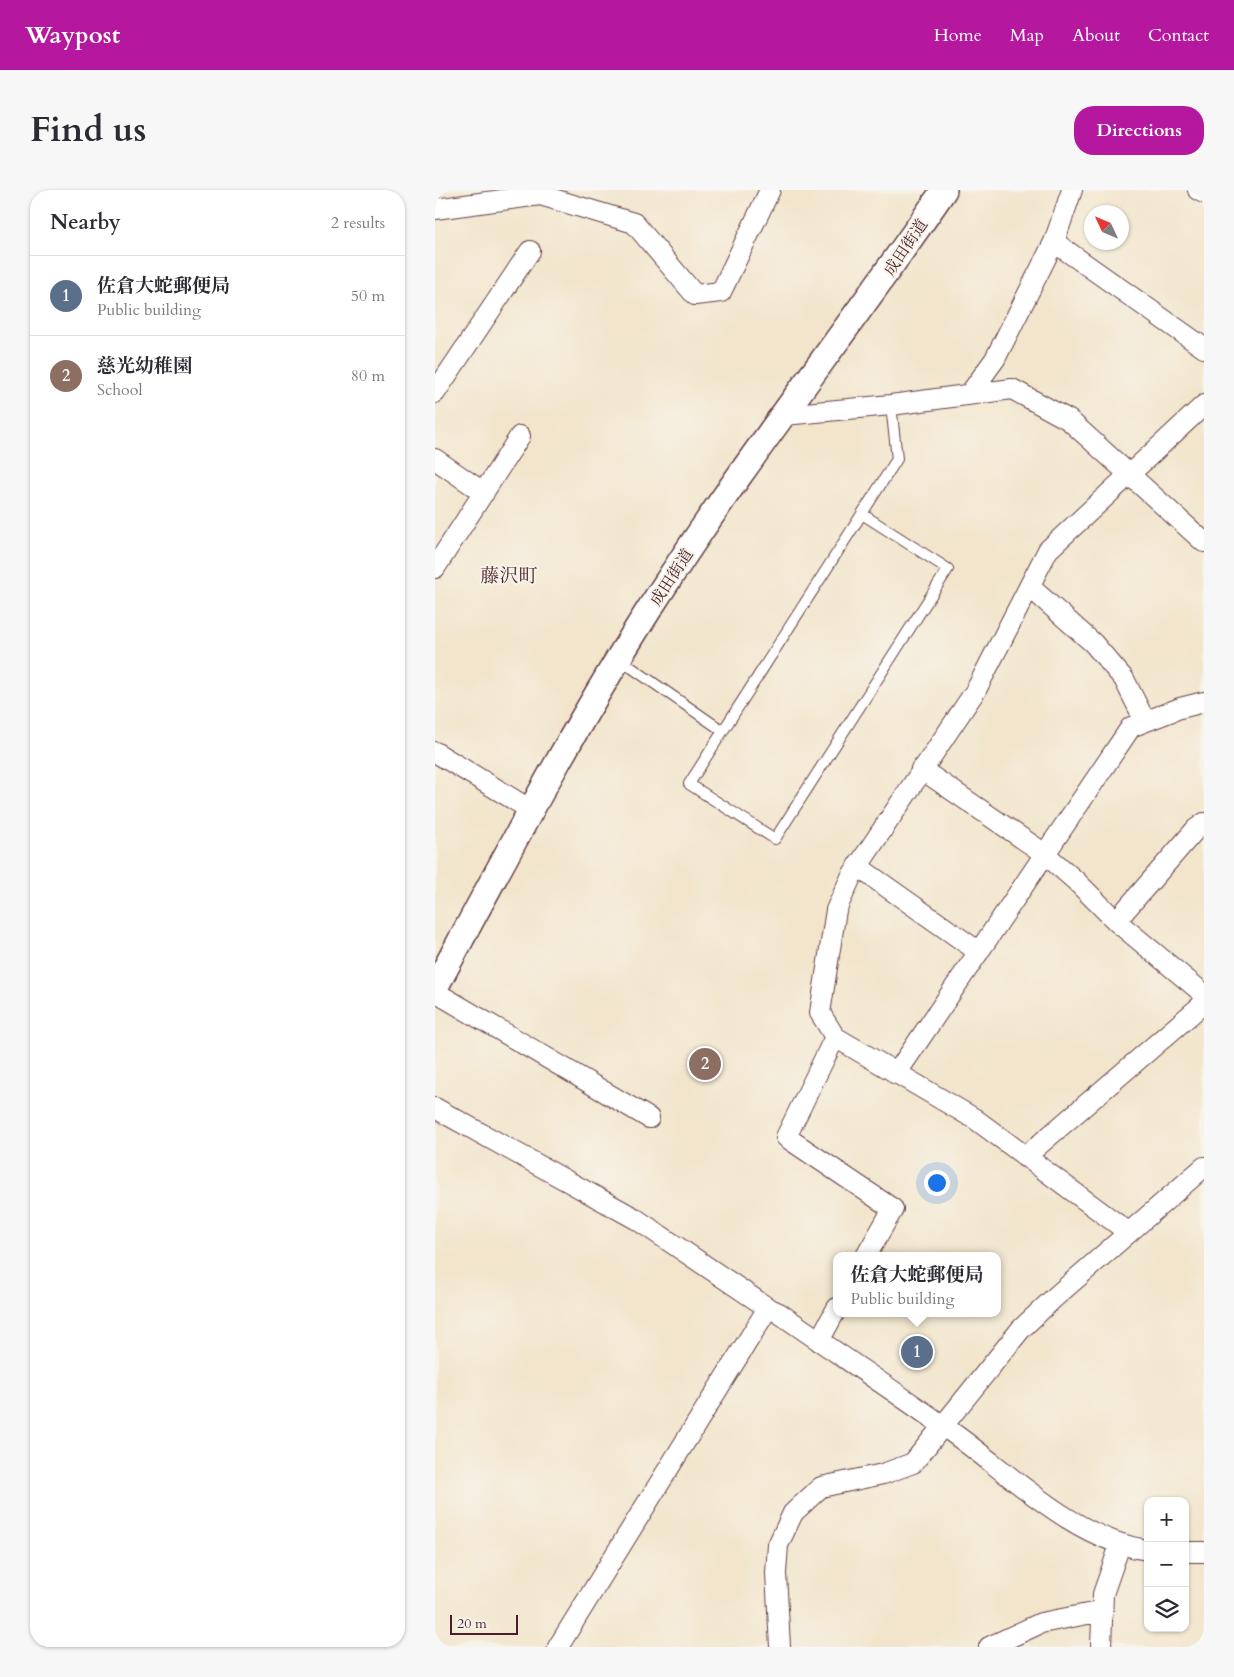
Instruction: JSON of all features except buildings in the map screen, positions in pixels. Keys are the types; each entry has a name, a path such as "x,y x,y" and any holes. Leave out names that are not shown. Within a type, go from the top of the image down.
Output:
{"street":[{"path":"435,209 540,195 633,223 695,296 721,292 770,190"},
{"name":"成田街道","path":"435,990 531,810 618,659 704,527 878,288 944,190"},
{"path":"969,396 995,359 1054,242 1071,190"},
{"path":"1198,190 1204,193"},
{"path":"1054,242 1204,348"},
{"path":"435,393 530,251"},
{"path":"784,415 891,405 1012,389 1069,420 1204,542"},
{"path":"1128,1232 975,1119 835,1037 820,1013 836,910 857,866 976,690 1048,550 1204,405"},
{"path":"435,568 521,436"},
{"path":"435,459 483,493"},
{"path":"1030,587 1093,643 1124,679 1145,721"},
{"path":"896,1074 1131,727 1180,708 1204,702"},
{"path":"435,752 531,810"},
{"path":"921,769 1045,854 1076,881 1116,921 1204,994"},
{"path":"1116,921 1196,829 1204,823"},
{"path":"857,866 979,952"},
{"path":"435,990 649,1118"},
{"path":"1025,1157 1204,1003"},
{"path":"835,1037 786,1137 893,1209 868,1252"},
{"path":"435,1108 636,1219 768,1308 779,1313 944,1427 1063,1515 1093,1534 1120,1545 1144,1549"},
{"path":"780,1647 777,1573 778,1545 793,1513 821,1487 883,1474 913,1463 944,1427 1021,1329 1128,1232 1204,1167"},
{"path":"567,1644 768,1308"},
{"path":"819,1341 833,1315"},
{"path":"1101,1647 1103,1594 1120,1545"},
{"path":"1189,1552 1204,1552"},
{"path":"989,1647 1041,1623 1103,1611"}],"lane":[{"path":"862,514 948,569 775,839 689,784 897,459 891,405"},
{"path":"618,659 723,731"}],"place":[{"name":"慈光幼稚園","path":"705,1064"},
{"name":"佐倉大蛇郵便局","path":"917,1352"}],"district":[{"name":"藤沢町","path":"509,575"}]}
